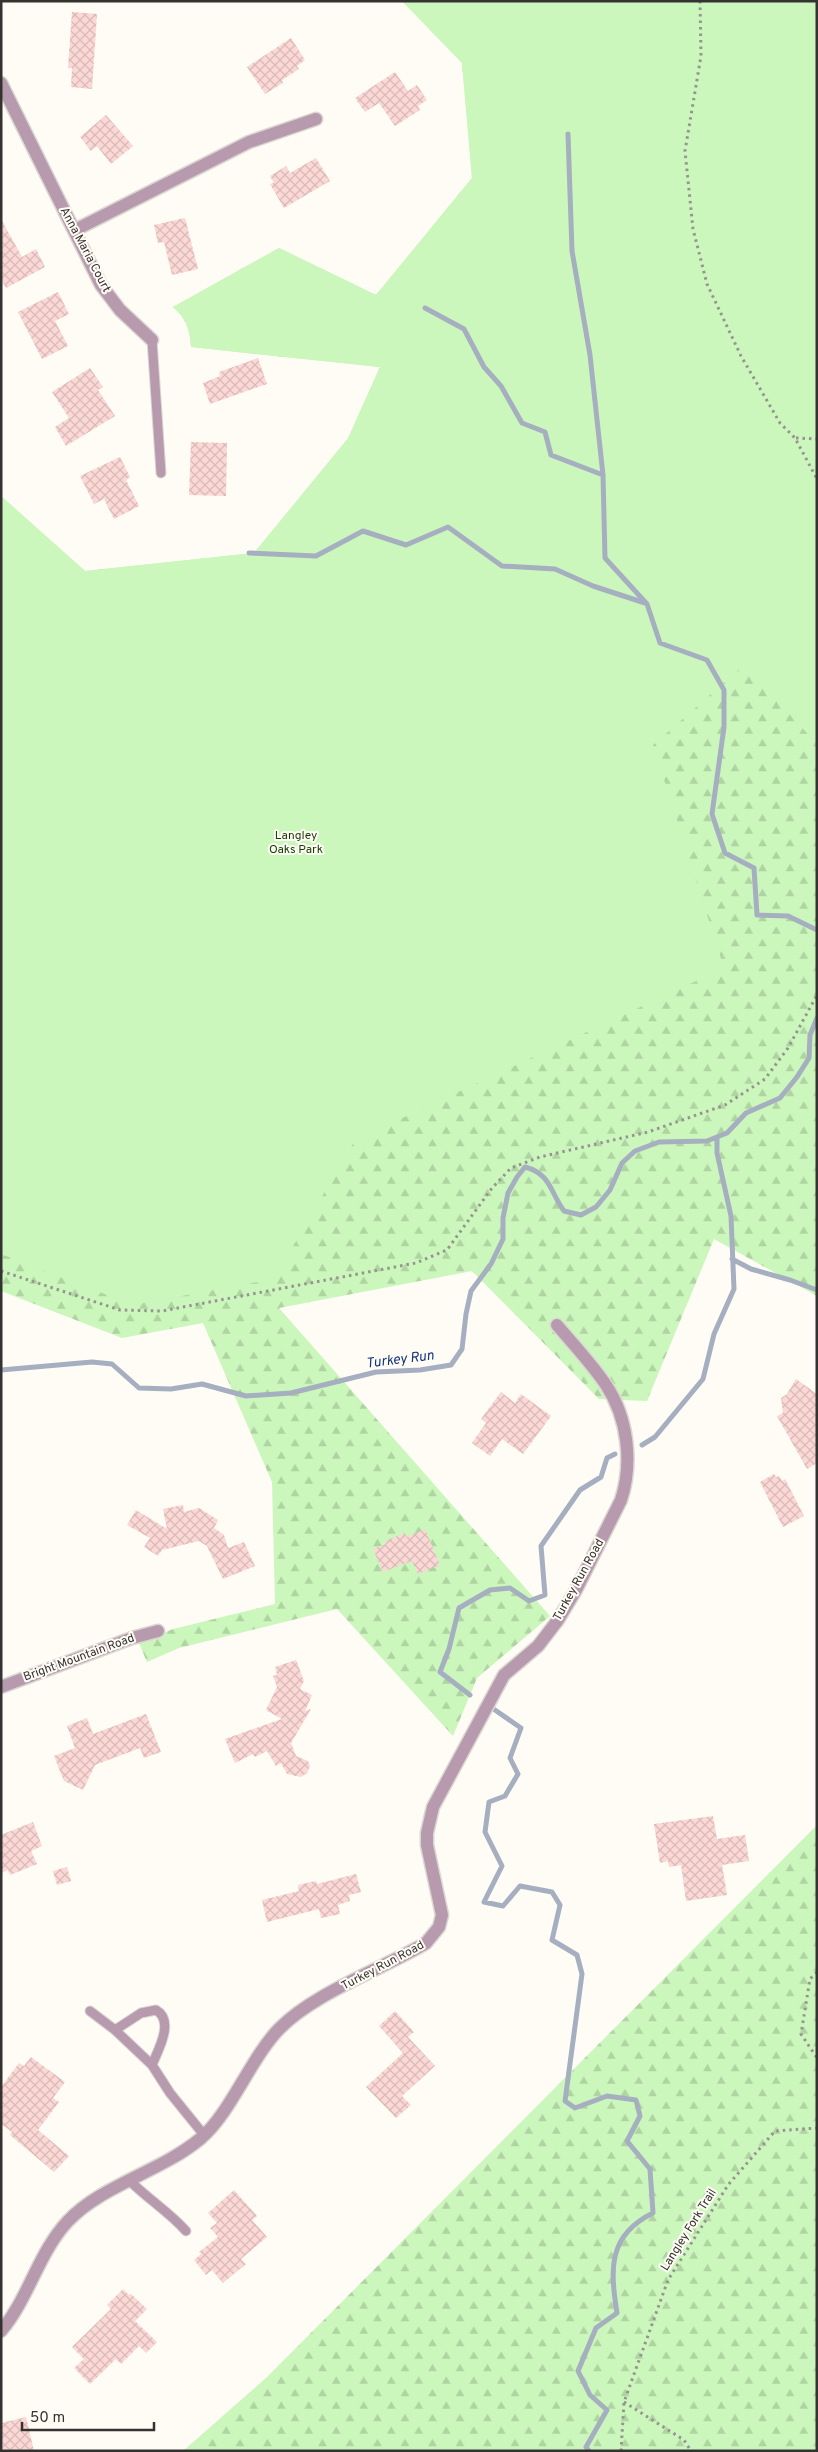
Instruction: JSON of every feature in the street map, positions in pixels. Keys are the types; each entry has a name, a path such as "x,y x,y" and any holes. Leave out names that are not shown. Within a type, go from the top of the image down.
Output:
{"street":[{"name":"Anna Maria Court","path":"1,83 101,284 120,310 152,340"},
{"path":"75,230 249,142 316,119"},
{"name":"Turkey Run Road","path":"1,2331 14,2313 46,2251 68,2221 102,2195 179,2155 204,2135 280,2028 300,2011 426,1943 439,1927 442,1909 427,1845 427,1833 433,1807 504,1675 538,1646 567,1605 621,1500 625,1487 629,1459 618,1411 607,1385 556,1325"},
{"name":"Bright Mountain Road","path":"1,1687 132,1638 158,1631"}],"lane":[{"name":"Anna Maria Court","path":"152,340 161,472"},
{"path":"115,2030 141,2013 156,2010 161,2013 164,2019 164,2034 152,2064"},
{"path":"90,2011 115,2030 152,2064 170,2093 204,2135"},
{"path":"130,2181 148,2199 172,2216 186,2231"}],"path":[{"path":"700,1 701,56 686,152 693,229 707,284 741,356 780,423 795,438 817,479"},
{"path":"795,438 817,439"},
{"path":"1,1271 120,1310 162,1311 416,1263 447,1250 492,1188 511,1168 540,1156 648,1132 725,1105 765,1079 788,1048 817,995"},
{"path":"817,1972 810,1979 801,2034 817,2058"},
{"name":"Langley Fork Trail","path":"621,2451 624,2402 668,2280 728,2185 775,2131 817,2128"},
{"path":"624,2402 684,2440 691,2451"}],"green space":[{"name":"Langley Oaks Park","path":"402,1 817,1 817,1296 714,1239 647,1401 599,1399 472,1271 279,1308 550,1616 477,1678 453,1736 337,1609 179,1648 147,1662 139,1643 173,1629 275,1604 272,1482 203,1323 122,1338 1,1291 1,496 85,571 254,553 348,439 380,367 191,347 187,324 173,307 279,248 376,295 472,178 462,63"},
{"name":"Langley Oaks Park","path":"402,1 817,1 817,744 744,665 653,745 724,968 355,1140 274,1279 133,1305 1,1254 1,496 85,571 254,553 348,438 380,367 191,347 187,324 173,307 279,248 376,295 472,178 462,63"},
{"path":"817,1825 817,2451 183,2451 267,2377"}],"building":[{"path":"72,12 97,14 92,89 71,87 72,68 68,68"},
{"path":"291,38 305,60 297,66 299,69 282,80 283,83 265,94 247,67"},
{"path":"395,72 408,91 417,85 427,100 418,106 420,110 395,126 379,103 365,112 355,98"},
{"path":"106,115 133,146 111,164 97,146 91,151 80,137"},
{"path":"316,158 330,181 284,208 270,184 274,183 270,176 286,166 290,173"},
{"path":"185,218 198,269 172,275 164,242 158,243 154,225"},
{"path":"1,219 22,257 36,249 45,267 6,288 1,279"},
{"path":"58,292 69,314 55,321 68,346 42,359 18,312"},
{"path":"258,358 267,384 210,404 203,383 220,376 219,372"},
{"path":"90,368 103,387 98,390 115,416 66,446 55,427 69,418 52,392"},
{"path":"191,442 227,443 226,496 189,495"},
{"path":"120,457 130,477 126,480 139,506 114,519 104,499 94,504 80,476"},
{"path":"796,1379 817,1394 817,1463 807,1469 777,1416 783,1413 781,1398 787,1394"},
{"path":"501,1392 515,1403 521,1394 551,1416 523,1454 502,1439 490,1456 472,1443 486,1423 481,1419"},
{"path":"774,1474 776,1477 779,1476 782,1481 785,1479 804,1516 783,1527 760,1482"},
{"path":"183,1505 184,1512 199,1508 218,1520 214,1528 224,1535 228,1548 244,1542 255,1566 223,1579 207,1546 199,1541 162,1550 158,1556 144,1547 150,1538 127,1525 136,1510 167,1529 163,1509"},
{"path":"425,1529 440,1565 418,1574 412,1561 383,1572 373,1549 386,1544 385,1541 405,1533 406,1537"},
{"path":"296,1660 304,1681 300,1689 312,1695 305,1711 311,1709 291,1743 296,1756 308,1761 310,1766 307,1773 301,1777 287,1774 281,1763 276,1766 267,1751 255,1757 253,1754 235,1763 225,1739 282,1719 266,1710 277,1687 273,1676 277,1675 275,1667"},
{"path":"146,1714 161,1752 144,1758 140,1748 95,1765 83,1790 64,1781 54,1756 75,1748 67,1726 87,1718 93,1734"},
{"path":"713,1816 717,1839 745,1835 749,1861 722,1865 727,1895 686,1901 681,1865 669,1867 668,1861 660,1863 654,1824"},
{"path":"33,1822 42,1846 31,1851 37,1864 10,1875 8,1870 1,1873 1,1835"},
{"path":"67,1867 71,1881 57,1885 53,1871"},
{"path":"356,1874 361,1892 349,1895 350,1901 338,1905 340,1914 321,1918 319,1909 267,1922 262,1900 299,1891 298,1885 316,1881 317,1884"},
{"path":"395,2011 414,2032 408,2037 435,2066 402,2096 411,2105 396,2118 366,2087 403,2053 379,2026"},
{"path":"31,2057 65,2082 53,2098 59,2102 38,2130 69,2156 54,2172 10,2135 12,2132 1,2124 1,2087 19,2063 24,2066"},
{"path":"234,2190 257,2216 252,2220 267,2237 241,2259 246,2264 223,2283 212,2270 206,2275 194,2260 201,2254 199,2252 218,2237 210,2228 217,2223 208,2213"},
{"path":"123,2289 147,2309 135,2321 157,2342 146,2353 139,2346 121,2364 116,2359 90,2384 74,2368 84,2359 72,2347 111,2309 107,2305"},
{"path":"26,2417 34,2451 3,2451 1,2423"}],"waterway":[{"path":"568,134 572,251 590,355 603,475 605,558 647,604 660,643 707,660 724,690 724,727 712,814 725,853 754,868 757,915 788,916 817,930"},
{"path":"425,308 464,329 484,367 501,386 522,423 545,432 551,455 603,475"},
{"path":"249,553 316,556 363,531 406,545 448,527 502,566 555,569 593,586 645,603"},
{"name":"Turkey Run","path":"1,1370 92,1362 112,1364 139,1388 171,1389 202,1384 246,1396 291,1393 376,1372 420,1370 451,1365 462,1349 471,1291 491,1264 503,1239 503,1218 508,1193 525,1167 534,1170 545,1179 564,1211 581,1215 596,1207 610,1190 622,1163 635,1151 659,1142 707,1141 727,1133 746,1113 780,1098 809,1058 810,1035 817,1018"},
{"path":"642,1445 655,1437 703,1379 714,1334 734,1289 731,1216 717,1153 717,1137"},
{"path":"732,1259 751,1269 817,1290"},
{"path":"470,1695 440,1672 449,1649 459,1608 490,1590 510,1588 529,1601 545,1595 541,1546 580,1490 601,1477 607,1458 615,1454"},
{"path":"495,1710 521,1728 510,1758 518,1774 505,1796 489,1802 485,1832 502,1866 484,1902 503,1906 520,1886 552,1892 560,1905 552,1940 577,1955 582,1974 565,2101 575,2108 607,2096 636,2100 640,2116 627,2141 650,2169 653,2213 638,2222 627,2232 620,2243 613,2268 617,2313 596,2328 578,2371 590,2395 607,2410 586,2447 589,2451"}]}
